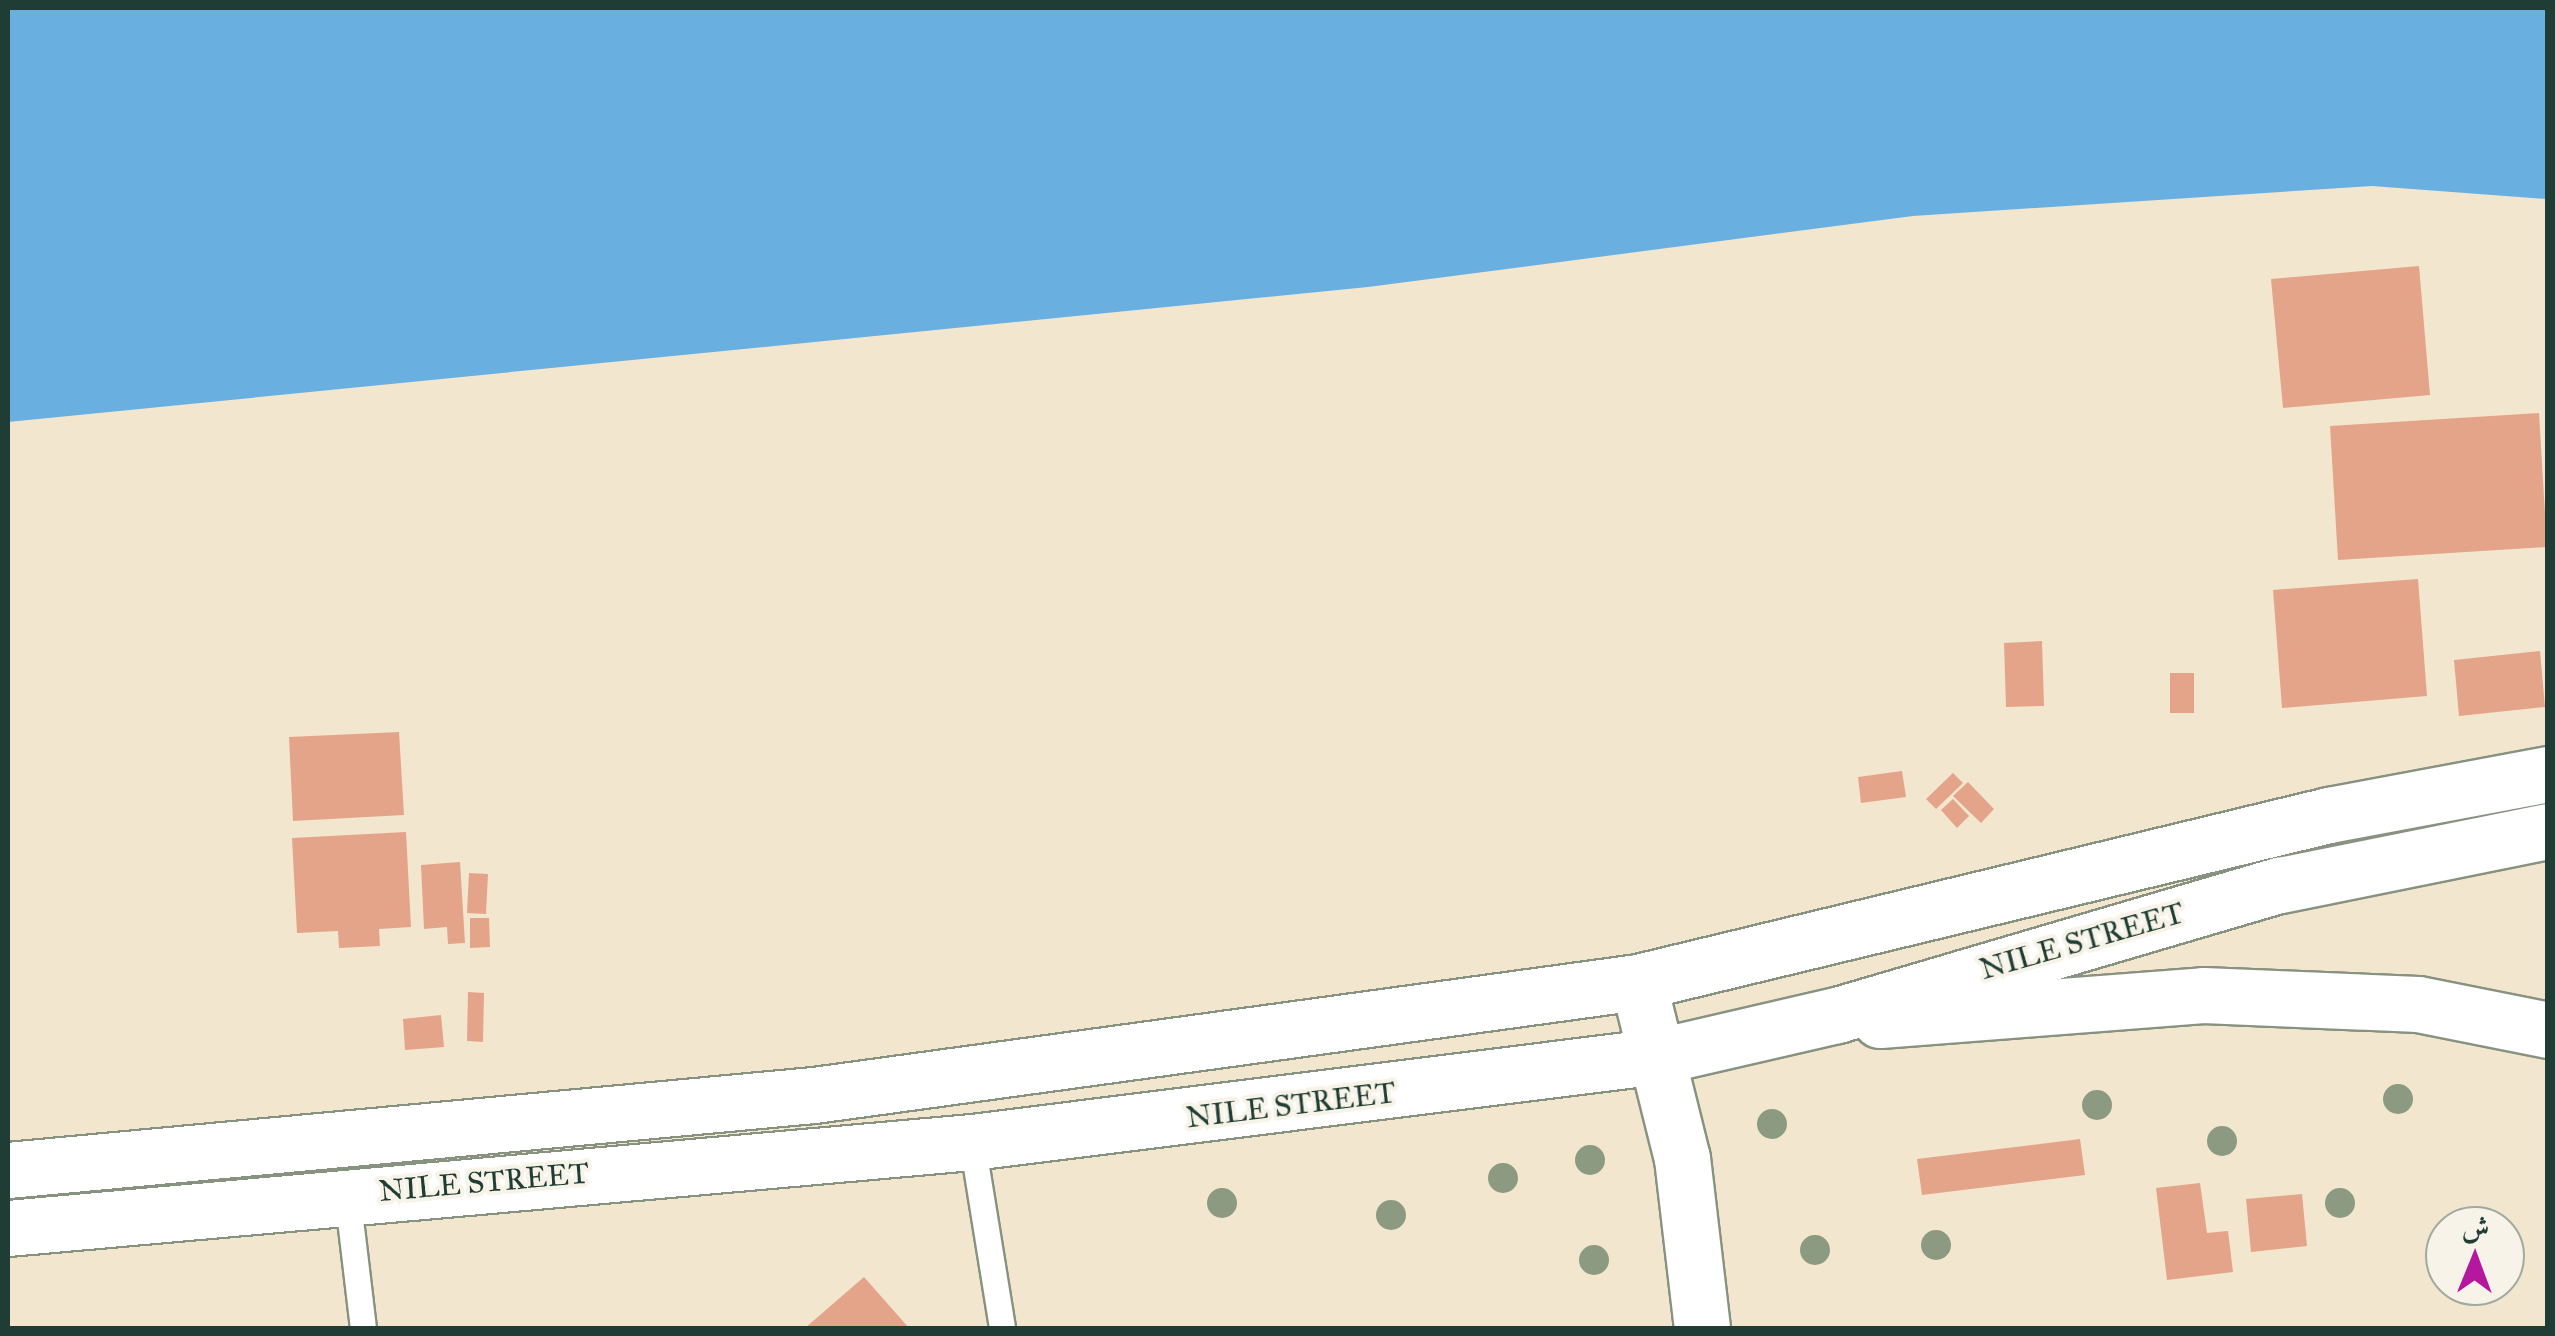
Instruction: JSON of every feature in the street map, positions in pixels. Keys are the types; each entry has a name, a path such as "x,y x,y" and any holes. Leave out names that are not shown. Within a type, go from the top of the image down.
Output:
{"main road":[{"name":"NILE STREET","path":"8,1170 814,1095 1638,982 2328,815 2548,774"},
{"name":"NILE STREET","path":"8,1228 347,1194 972,1142 1659,1056 1838,1015 2280,886 2548,831"},
{"path":"1638,982 1659,1056 1702,1328"},
{"path":"1838,1015 1899,1022 2203,994 2418,1004 2548,1030"}],"lane":[{"path":"972,1142 1002,1328"},
{"path":"347,1194 363,1328"}],"water":[{"path":"8,8 2547,8 2547,199 2372,186 1913,216 1368,287 8,422"}],"building":[{"path":"2419,266 2430,395 2283,408 2271,279"},
{"path":"2539,413 2547,547 2338,560 2330,426"},
{"path":"2418,579 2427,696 2282,708 2273,590"},
{"path":"2042,641 2044,706 2006,707 2004,643"},
{"path":"2540,651 2545,707 2459,716 2454,660"},
{"path":"2170,673 2194,673 2194,713 2170,713"},
{"path":"399,732 404,815 293,821 289,737"},
{"path":"1902,771 1906,797 1861,803 1858,777"},
{"path":"1953,773 1963,783 1936,809 1926,799"},
{"path":"1968,782 1994,809 1981,823 1953,796"},
{"path":"1953,799 1969,816 1957,828 1941,810"},
{"path":"406,832 411,927 379,929 380,946 339,948 338,931 297,933 292,838"},
{"path":"460,862 465,943 448,944 447,927 424,929 421,865"},
{"path":"469,873 488,874 486,914 467,913"},
{"path":"470,918 489,918 490,947 470,948"},
{"path":"468,992 484,993 483,1042 467,1041"},
{"path":"441,1015 444,1047 405,1050 403,1019"},
{"path":"2080,1139 2085,1175 1922,1195 1917,1159"},
{"path":"2200,1183 2207,1233 2228,1231 2233,1272 2167,1280 2156,1188"},
{"path":"2302,1194 2307,1246 2251,1252 2246,1199"},
{"path":"864,1277 909,1328 805,1328"}]}
